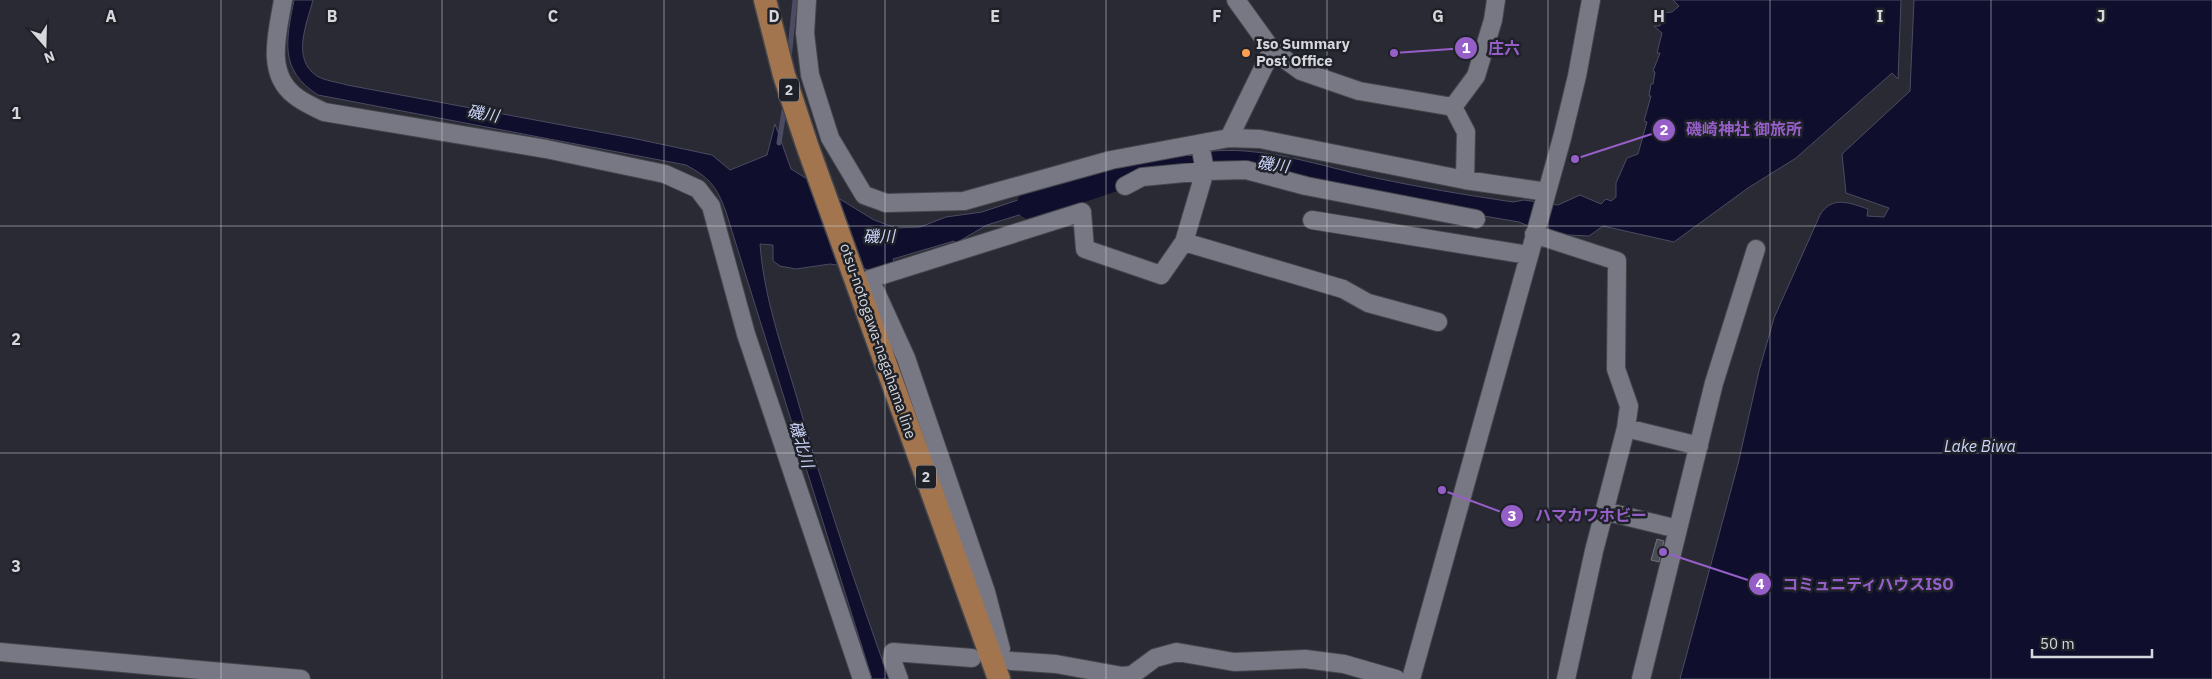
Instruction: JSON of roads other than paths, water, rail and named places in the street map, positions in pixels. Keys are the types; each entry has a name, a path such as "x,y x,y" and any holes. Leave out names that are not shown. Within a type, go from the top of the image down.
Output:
{"main road":[{"name":"otsu-notogawa-nagahama line","path":"765,0 784,75 807,145 821,178 854,275 994,659"}],"street":[{"path":"283,0 275,47 276,70 293,94 324,112 546,149 665,174 698,189 711,206 746,334 862,679"},
{"path":"807,0 805,32 810,74 830,138 864,195 886,203 964,201 1111,160 1202,157 1306,186 1476,220"},
{"path":"1236,0 1272,50 1301,71 1359,92 1454,107"},
{"path":"1454,107 1476,76 1493,20 1496,0"},
{"path":"1411,679 1528,254 1547,192 1577,76 1590,0"},
{"path":"1125,186 1202,157 1229,138 1272,50"},
{"path":"1454,107 1466,132 1465,180"},
{"path":"807,145 830,138"},
{"path":"1229,138 1260,139 1465,180 1547,192"},
{"path":"994,659 986,592 906,358 870,279 1082,212 1085,250 1161,275 1184,242 1202,157"},
{"path":"1312,220 1528,254"},
{"path":"1535,229 1617,261 1616,368 1629,406 1626,428 1604,511 1566,679"},
{"path":"1184,242 1343,289 1368,303 1438,322"},
{"path":"1641,679 1714,383 1756,249"},
{"path":"1626,428 1699,446"},
{"path":"1604,511 1678,529"},
{"path":"0,652 301,679"},
{"path":"899,679 892,660 893,652 1056,664 1122,676 1132,675 1155,658 1178,652 1234,662 1305,659 1344,664 1396,679"}],"water":[{"name":"磯北川","path":"294,0 313,0 303,40 303,51 309,69 324,79 712,155 730,170 767,155 775,124 791,169 874,220 896,228 920,227 946,217 982,212 1051,189 1053,193 1067,188 1070,199 987,225 956,243 954,241 893,259 894,262 871,270 830,264 796,269 780,266 773,261 773,245 760,244 765,284 807,434 889,679 872,679 726,212 712,184 701,174 686,165 318,95 305,85 297,75 291,65 288,54 289,29"},
{"path":"1673,0 1901,0 1898,79 1892,73 1796,158 1748,188 1674,242 1603,226 1589,236 1547,234 1519,222 1437,208 1253,167 1134,177 1097,190 1093,178 1168,157 1227,150 1293,158 1406,184 1513,202 1524,200 1558,205 1580,195 1601,204 1606,199 1611,201 1616,197 1616,183 1627,158 1638,154 1647,122 1644,121 1651,96 1649,96 1655,72 1653,71 1660,53 1657,53 1662,33 1654,26 1660,26 1663,13 1672,12 1679,6"},
{"name":"Lake Biwa","path":"1914,0 2212,0 2212,679 1680,679 1738,464 1759,371 1774,318 1820,215 1825,209 1830,205 1842,202 1868,209 1867,216 1884,217 1889,208 1846,193 1842,154 1910,91"}],"waterway":[{"path":"789,59 795,0"},
{"path":"779,143 785,105"},
{"name":"磯川","path":"1031,205 1131,171"}],"place":[{"name":"Iso Summary Post Office","path":"1246,53"},
{"name":"庄六","path":"1394,53"},
{"name":"磯崎神社 御旅所","path":"1575,159"},
{"name":"ハマカワホビー","path":"1442,490"},
{"name":"コミュニティハウスISO","path":"1663,552"}]}
